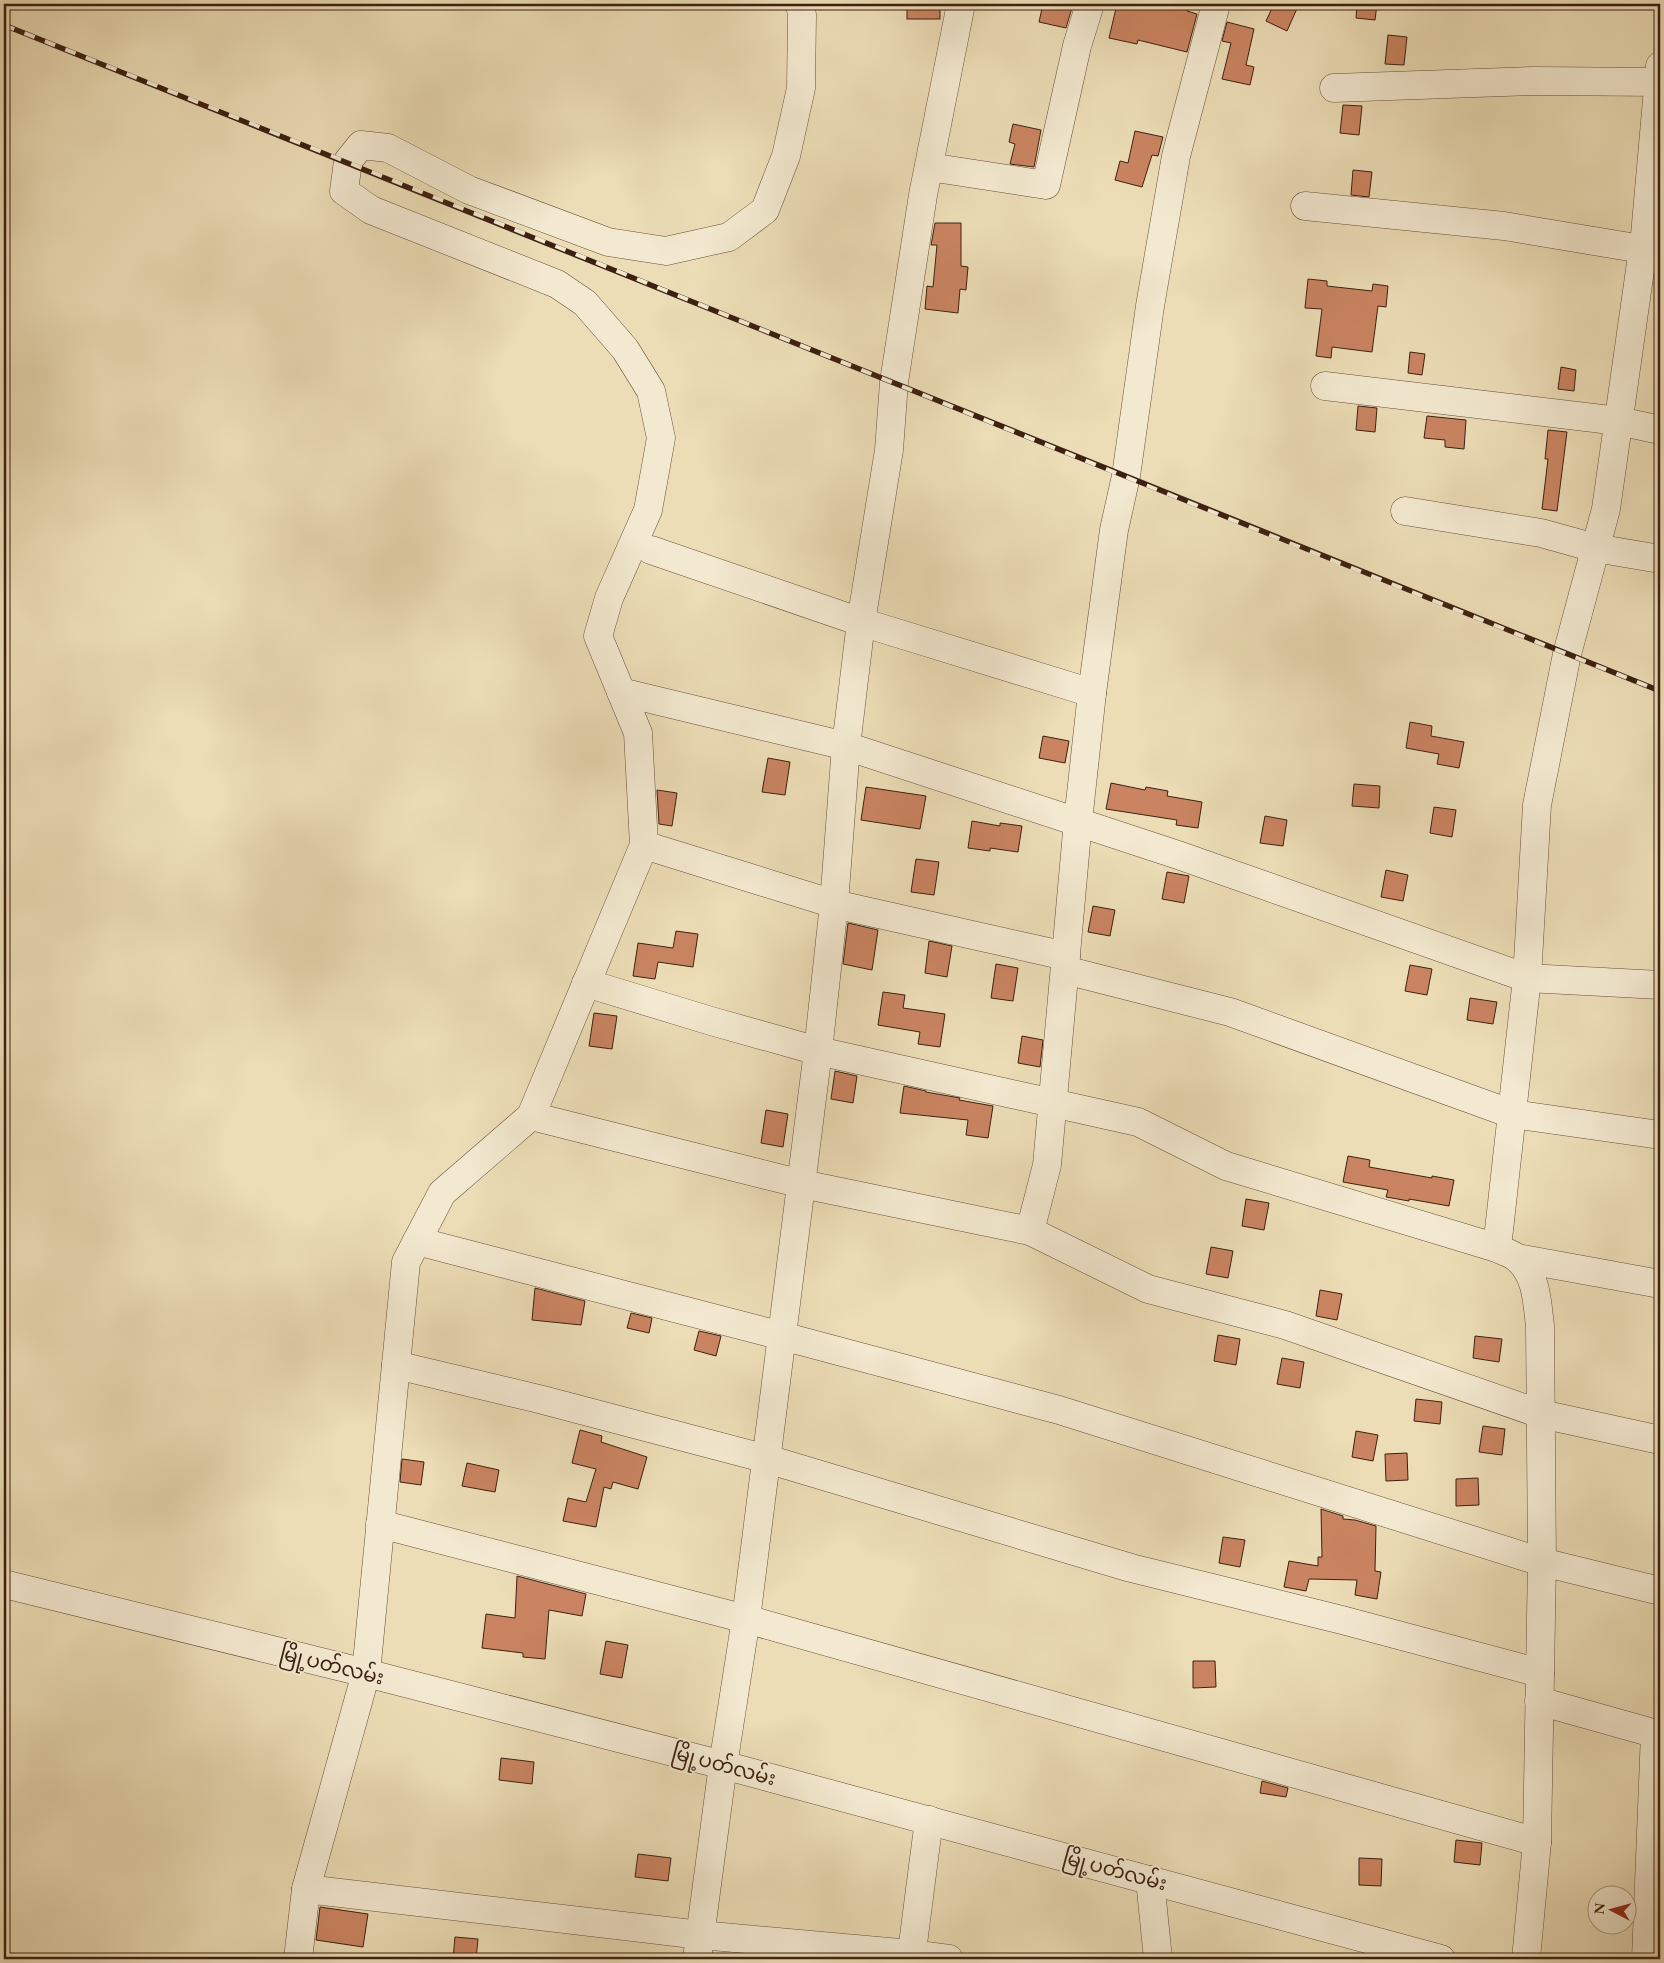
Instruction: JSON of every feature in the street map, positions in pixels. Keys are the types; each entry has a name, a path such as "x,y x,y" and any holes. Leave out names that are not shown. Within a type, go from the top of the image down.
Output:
{"street":[{"path":"298,1959 306,1889 366,1673 406,1262 442,1193 531,1116 644,845 638,733 598,636 609,598 648,510 661,438 651,391 625,349 585,303 557,284 371,210 344,191 348,161 361,145 388,148 470,190 608,242 666,252 729,237 765,210 786,156 801,88 802,15 800,4"},
{"path":"699,1947 746,1619 802,1184 834,904 846,746 861,622 889,450 894,382 929,168 961,4"},
{"path":"929,168 1046,185 1077,46 1090,4"},
{"path":"1030,1230 1047,1165 1078,821 1092,693 1114,530 1126,476 1150,306 1176,156 1216,4"},
{"path":"1334,88 1660,77 1652,250 1619,421 1606,509 1567,654 1536,805 1527,978 1512,1114 1507,1253"},
{"path":"1305,206 1504,226 1652,250"},
{"path":"1325,386 1619,421 1660,430"},
{"path":"1405,511 1541,533 1595,548 1660,559"},
{"path":"651,550 861,622 1092,693"},
{"path":"621,692 846,746 1078,821 1527,978 1660,985"},
{"path":"644,845 834,904 1065,963 1230,1012 1512,1114 1660,1135"},
{"path":"586,983 711,1022 818,1051 1138,1122 1226,1166 1507,1253 1660,1284"},
{"path":"531,1116 802,1184 1030,1230 1148,1289 1285,1325 1541,1414 1660,1440"},
{"path":"417,1241 1059,1410 1542,1562 1660,1591"},
{"path":"1507,1253 1528,1270 1536,1291 1540,1326 1542,1562 1537,1842 1526,1959"},
{"path":"396,1365 539,1399 766,1459 1131,1568 1342,1620 1540,1673"},
{"path":"380,1524 746,1619 1537,1842"},
{"name":"မြို့ပတ်လမ်း","path":"4,1584 366,1673 724,1765 1441,1959"},
{"path":"1539,1701 1658,1734 1646,1959"},
{"path":"911,1957 929,1820"},
{"path":"1150,1880 1158,1959"},
{"path":"306,1889 699,1947 949,1959"}],"building":[{"path":"907,4 940,4 940,19 907,19"},
{"path":"1043,4 1073,4 1066,28 1039,22"},
{"path":"1117,4 1189,4 1187,11 1197,14 1187,52 1138,40 1137,44 1109,38"},
{"path":"1274,4 1299,4 1287,31 1266,21"},
{"path":"1357,4 1377,4 1375,20 1356,18"},
{"path":"1227,22 1254,29 1246,65 1254,67 1250,85 1222,79 1231,43 1222,41"},
{"path":"1388,35 1407,37 1404,65 1385,64"},
{"path":"1343,105 1362,106 1359,135 1340,133"},
{"path":"1013,124 1041,130 1034,167 1010,164 1015,144 1009,142"},
{"path":"1135,131 1163,137 1158,156 1152,155 1142,187 1115,180 1120,161 1128,163"},
{"path":"1353,170 1372,172 1369,197 1351,195"},
{"path":"935,223 961,223 961,266 968,267 966,290 960,289 958,313 925,309 927,286 933,287 937,245 931,245"},
{"path":"1308,279 1327,281 1327,286 1372,291 1373,284 1388,286 1386,307 1378,306 1372,352 1332,347 1331,358 1316,356 1322,309 1305,308"},
{"path":"1410,352 1425,354 1422,375 1408,373"},
{"path":"1561,367 1576,370 1574,391 1558,389"},
{"path":"1358,406 1377,408 1375,432 1356,430"},
{"path":"1427,416 1466,420 1464,449 1445,447 1445,440 1424,438"},
{"path":"1548,430 1567,432 1557,511 1542,509 1548,459 1545,459"},
{"path":"1410,722 1432,726 1431,736 1464,742 1459,768 1437,764 1439,754 1406,748"},
{"path":"1043,736 1069,741 1065,763 1039,758"},
{"path":"768,758 790,762 785,795 762,792"},
{"path":"1111,783 1145,790 1146,787 1168,791 1167,796 1202,802 1198,828 1176,825 1177,820 1106,809"},
{"path":"1354,784 1380,786 1379,808 1352,806"},
{"path":"866,787 926,796 920,829 861,820"},
{"path":"657,790 677,793 672,826 659,824"},
{"path":"1434,807 1456,810 1452,837 1430,833"},
{"path":"1265,816 1287,820 1283,846 1260,843"},
{"path":"972,821 1000,826 1000,823 1022,826 1018,852 990,848 990,851 968,848"},
{"path":"916,859 939,862 934,895 911,892"},
{"path":"1386,870 1408,875 1403,901 1381,897"},
{"path":"1167,872 1189,876 1184,903 1162,899"},
{"path":"1093,906 1115,910 1110,936 1088,932"},
{"path":"848,923 878,930 872,970 843,964"},
{"path":"676,931 698,934 693,967 658,962 655,979 633,976 638,943 673,948"},
{"path":"929,941 952,946 947,977 925,973"},
{"path":"996,964 1018,968 1013,1001 991,998"},
{"path":"1410,965 1432,969 1427,995 1405,991"},
{"path":"883,992 905,995 903,1008 945,1014 940,1047 918,1044 920,1032 878,1025"},
{"path":"1470,998 1497,1002 1493,1024 1467,1020"},
{"path":"594,1013 617,1016 612,1049 589,1046"},
{"path":"1022,1036 1043,1040 1040,1067 1018,1063"},
{"path":"835,1071 857,1076 853,1103 831,1099"},
{"path":"904,1086 960,1098 959,1100 993,1106 988,1138 966,1135 968,1120 900,1113"},
{"path":"766,1110 788,1114 783,1147 761,1143"},
{"path":"1348,1156 1370,1160 1369,1167 1454,1180 1449,1206 1386,1197 1388,1190 1343,1182"},
{"path":"1246,1199 1269,1203 1264,1230 1242,1226"},
{"path":"1211,1247 1233,1251 1228,1278 1206,1274"},
{"path":"535,1288 585,1301 581,1325 532,1320"},
{"path":"1320,1290 1342,1294 1337,1320 1316,1316"},
{"path":"631,1313 652,1318 649,1333 627,1328"},
{"path":"699,1331 721,1336 716,1356 694,1350"},
{"path":"1218,1335 1240,1339 1236,1365 1214,1361"},
{"path":"1475,1336 1502,1339 1499,1362 1473,1358"},
{"path":"1282,1358 1304,1362 1300,1388 1277,1384"},
{"path":"1416,1399 1442,1402 1440,1424 1414,1421"},
{"path":"1483,1426 1505,1429 1502,1455 1479,1452"},
{"path":"580,1430 602,1436 601,1442 647,1457 638,1489 613,1482 611,1489 604,1487 596,1527 563,1521 568,1498 586,1502 596,1469 572,1463"},
{"path":"1356,1431 1378,1435 1373,1461 1352,1457"},
{"path":"1407,1453 1408,1480 1386,1481 1385,1454"},
{"path":"402,1459 424,1462 421,1485 400,1482"},
{"path":"467,1463 499,1470 495,1492 462,1486"},
{"path":"1478,1478 1479,1505 1456,1506 1456,1479"},
{"path":"1321,1509 1343,1516 1343,1519 1355,1520 1376,1526 1375,1571 1381,1572 1377,1599 1355,1595 1357,1580 1309,1579 1306,1591 1284,1587 1289,1561 1318,1566 1318,1557 1322,1557"},
{"path":"1223,1537 1245,1540 1240,1567 1219,1563"},
{"path":"517,1576 586,1594 582,1616 549,1610 545,1659 523,1657 523,1653 482,1648 486,1614 515,1618"},
{"path":"606,1641 628,1645 622,1678 600,1674"},
{"path":"1193,1661 1215,1661 1216,1687 1193,1688"},
{"path":"501,1758 534,1762 532,1784 499,1780"},
{"path":"1262,1781 1288,1788 1286,1797 1260,1793"},
{"path":"1456,1840 1482,1843 1480,1865 1454,1862"},
{"path":"638,1854 671,1858 668,1881 635,1877"},
{"path":"1359,1858 1382,1859 1381,1886 1359,1885"},
{"path":"320,1907 368,1914 363,1947 316,1940"},
{"path":"455,1937 478,1939 476,1959 453,1959"}],"railway":[{"path":"4,25 1660,691"}]}
